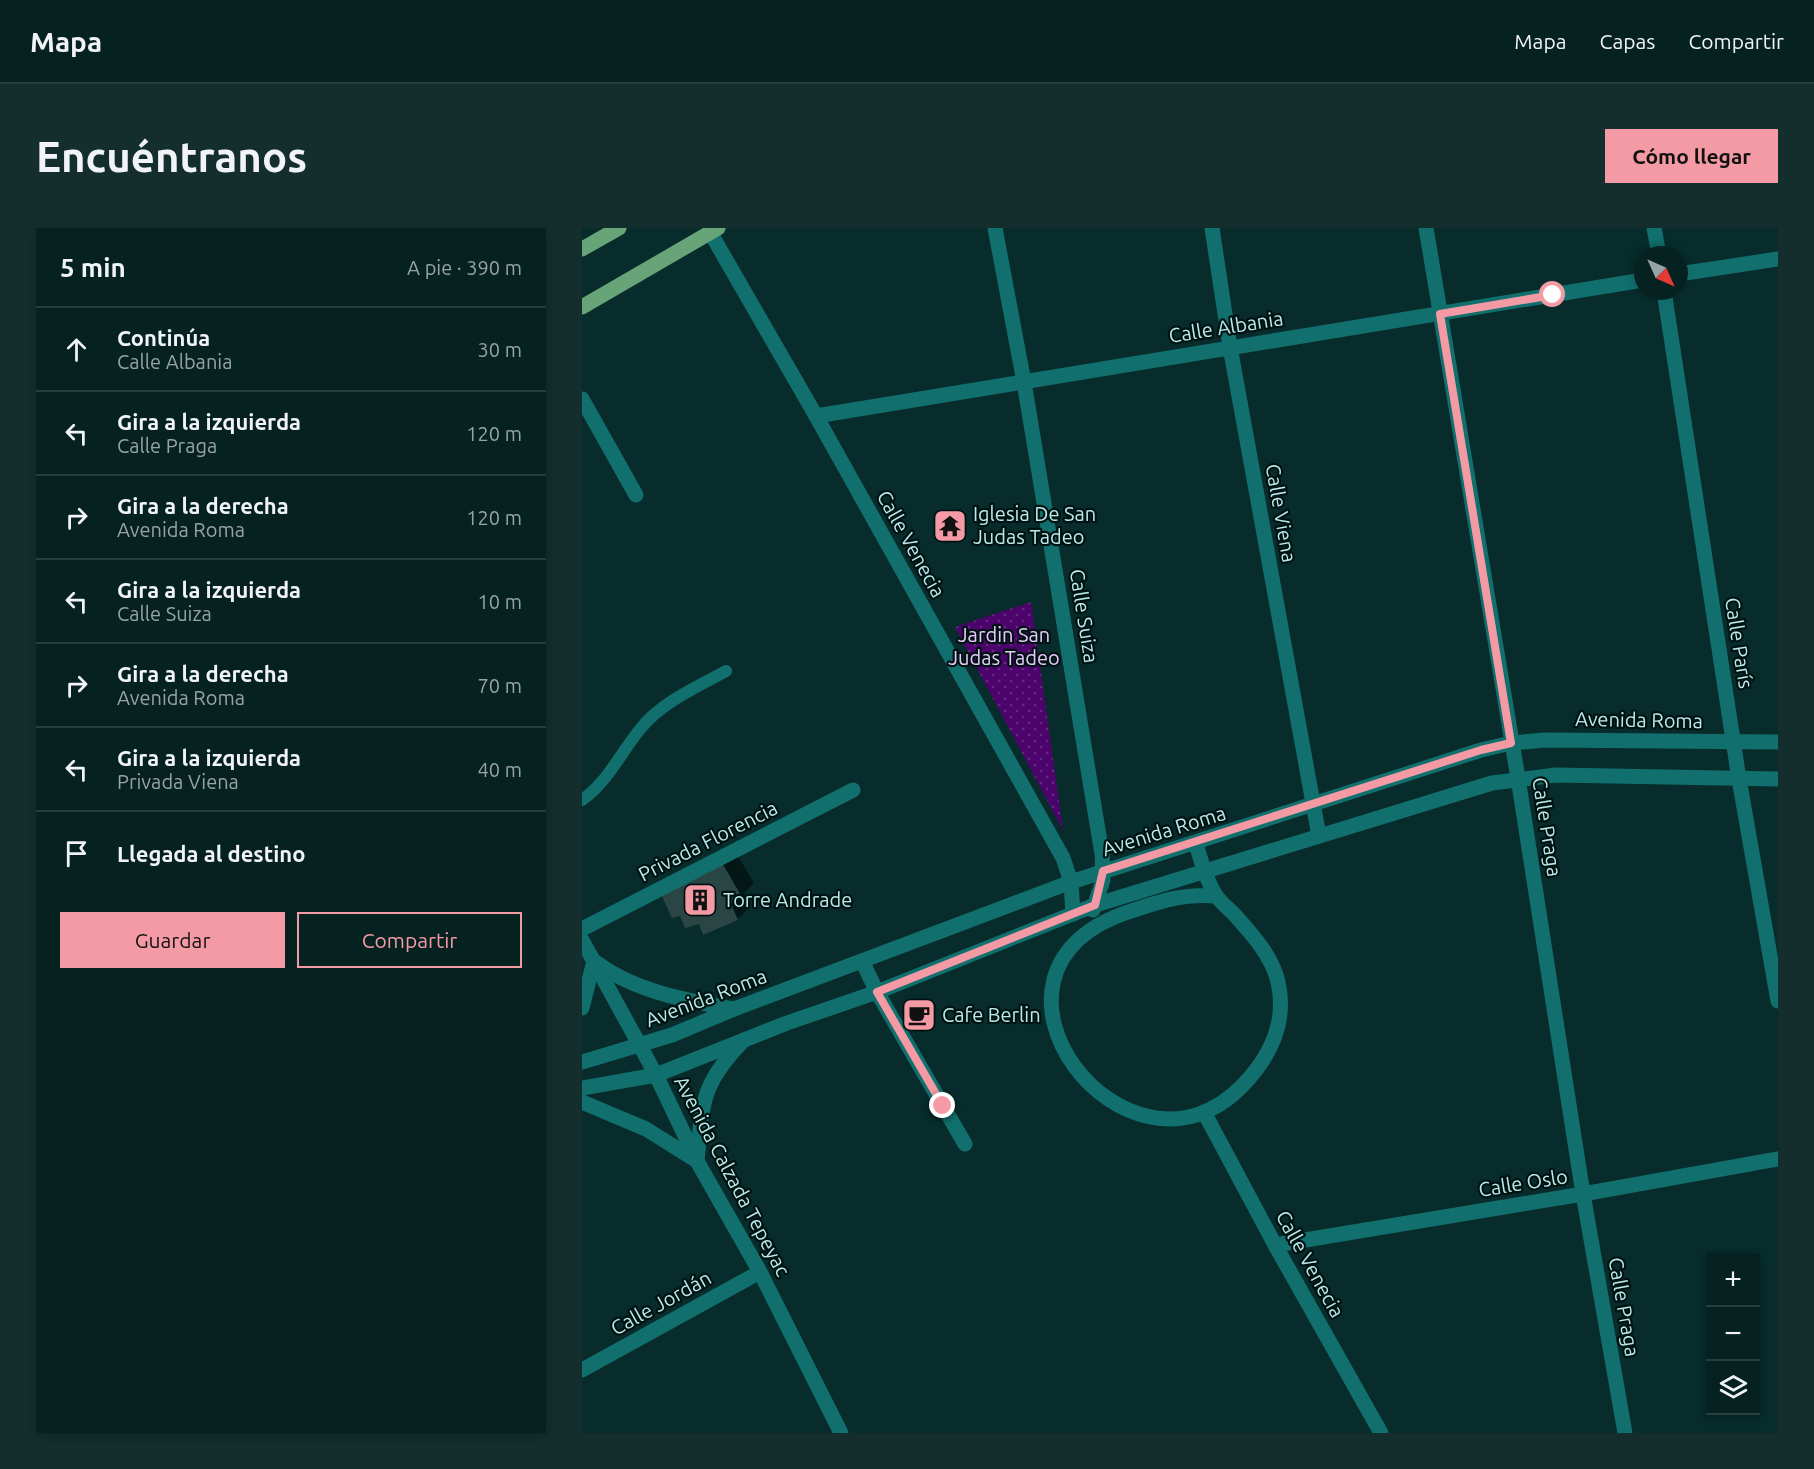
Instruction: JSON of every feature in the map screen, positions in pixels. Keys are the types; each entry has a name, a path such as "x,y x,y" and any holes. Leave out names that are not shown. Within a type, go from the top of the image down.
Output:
{"main road":[{"path":"582,249 619,228"},
{"path":"582,307 714,230"}],"street":[{"name":"Calle Suiza","path":"996,228 1024,382 1103,871 1095,905"},
{"name":"Calle Viena","path":"1212,228 1230,347 1319,836"},
{"name":"Calle Praga","path":"1426,228 1518,778 1583,1194 1625,1433"},
{"path":"1654,228 1657,246"},
{"name":"Calle Venecia","path":"714,230 1063,858 1071,882 1073,914"},
{"path":"1688,273 1778,259"},
{"name":"Calle Albania","path":"816,416 1634,282"},
{"name":"Calle París","path":"1666,300 1733,742 1778,1001"},
{"path":"582,399 636,495"},
{"name":"Avenida Roma","path":"582,1062 640,1047 734,1009 1071,882 1196,844 1481,750 1511,743 1545,740 1778,742"},
{"path":"582,1088 656,1075 744,1040 877,992 1095,905 1204,870 1518,778 1556,775 1778,779"},
{"name":"Privada Florencia","path":"582,929 853,790"},
{"path":"1196,844 1204,870 1216,896 1245,926 1270,961 1278,982 1279,1019 1275,1040 1266,1059 1238,1090 1205,1114 1179,1120 1151,1118 1130,1112 1096,1089 1069,1059 1058,1038 1052,1014 1051,985 1057,966 1067,950 1088,930 1110,918 1187,895 1216,896"},
{"path":"1088,930 1095,905"},
{"name":"Avenida Calzada Tepeyac","path":"582,940 656,1075 697,1161 760,1272 841,1433"},
{"path":"582,1008 594,961 612,975 648,990 734,1009"},
{"path":"862,961 877,992 965,1143"},
{"path":"582,1102 646,1129 697,1161 703,1107 710,1081 720,1065 744,1040"},
{"name":"Calle Venecia","path":"1205,1114 1275,1245 1381,1433"},
{"name":"Calle Oslo","path":"1275,1245 1778,1159"},
{"name":"Calle Jordán","path":"582,1370 760,1272"}],"lane":[{"path":"582,800 602,783 641,727 657,711 726,671"}],"green space":[{"name":"Jardin San Judas Tadeo","path":"1031,602 1063,830 955,627"}],"building":[{"name":"Torre Andrade","path":"722,863 742,897 731,904 738,920 703,935 699,924 685,928 680,916 672,918 661,894"}],"place":[{"name":"Iglesia De San Judas Tadeo","path":"950,526"},
{"name":"Torre Andrade","path":"700,900"},
{"name":"Cafe Berlin","path":"919,1015"}],"route":[{"path":"943,1106 877,992 1095,905 1103,871 1196,844 1481,750 1511,743 1440,314 1553,295"}]}
